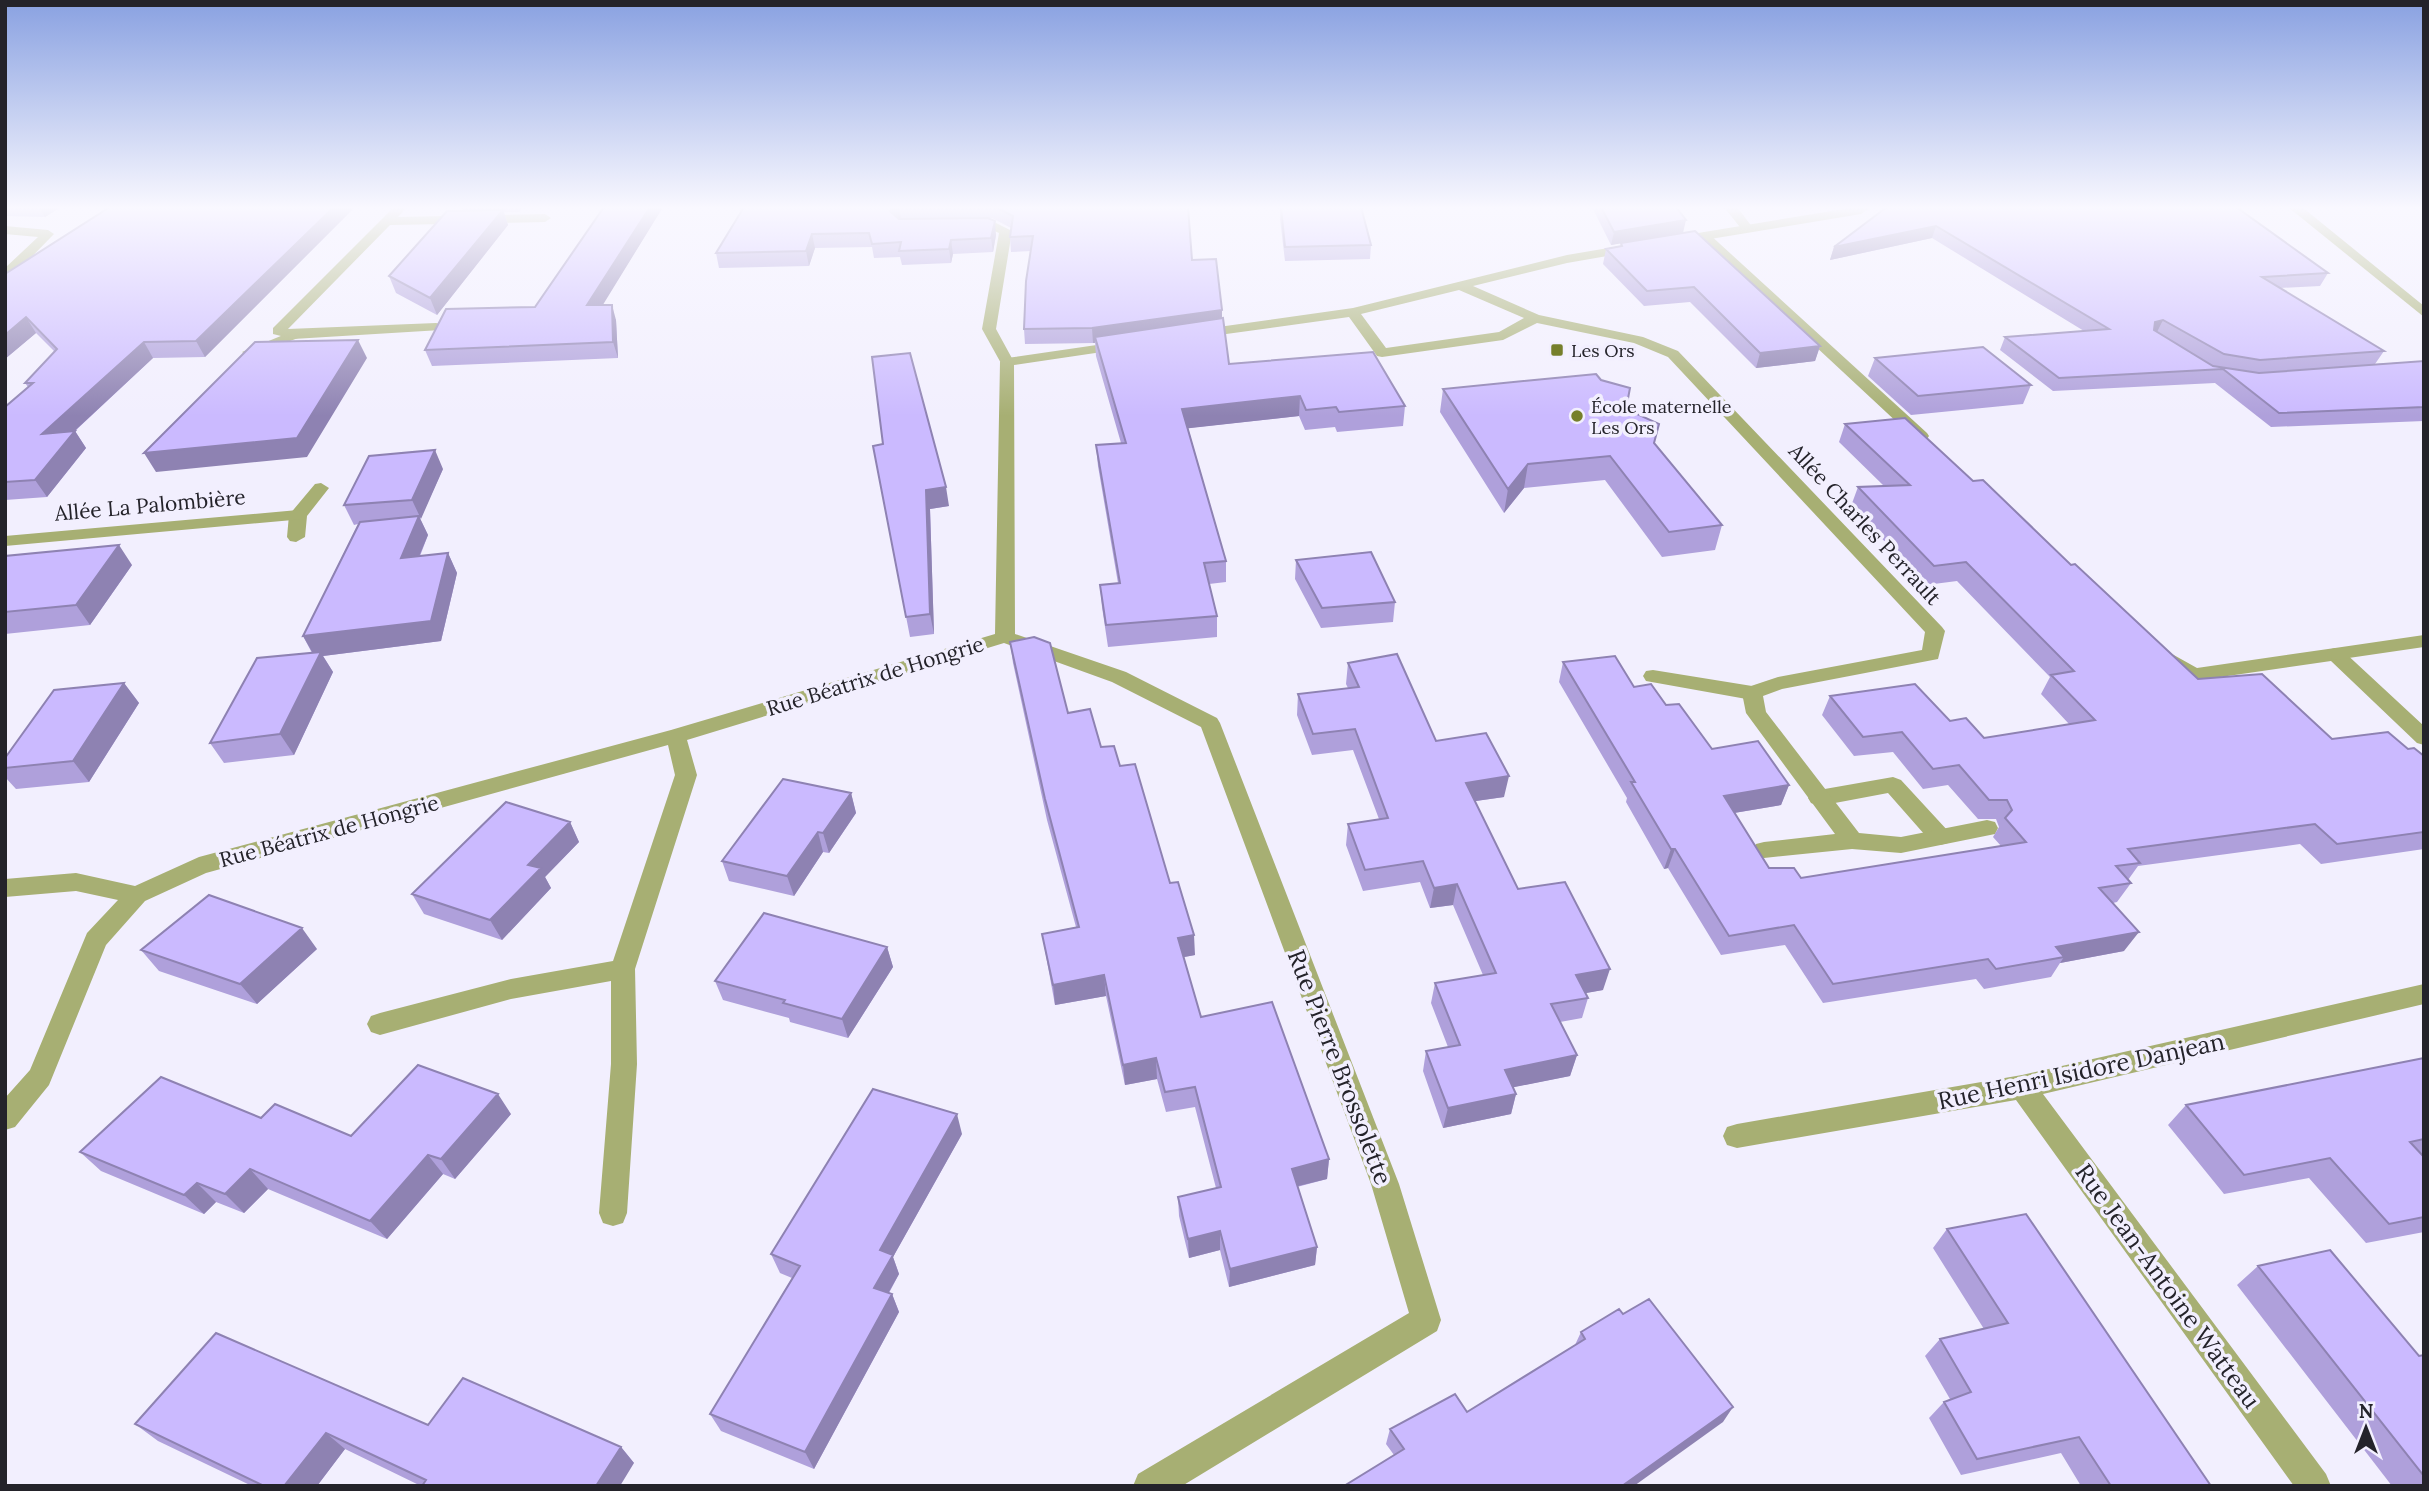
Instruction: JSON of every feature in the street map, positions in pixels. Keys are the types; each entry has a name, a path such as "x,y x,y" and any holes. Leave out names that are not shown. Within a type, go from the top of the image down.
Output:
{"street":[{"path":"293,335 278,331 332,277"},
{"path":"998,277 989,329 1006,362 1145,342"},
{"path":"1186,336 1353,312 1502,277"},
{"path":"1748,277 1930,444"},
{"path":"2379,277 2424,313"},
{"name":"Allée Charles Perrault","path":"1464,287 1535,318 1638,340 1673,354 1935,631 1931,655 1779,683 1752,693"},
{"path":"1353,312 1382,353 1503,336 1535,318"},
{"path":"243,354 293,335 436,327"},
{"name":"Rue Béatrix de Hongrie","path":"5,1118 40,1077 96,940 137,895 199,866 676,736 1006,637 1006,362"},
{"path":"296,537 298,514 321,488"},
{"name":"Allée La Palombière","path":"5,541 298,514"},
{"name":"Rue Pierre Brossolette","path":"1006,637 1119,677 1210,723 1385,1184 1426,1320 1150,1486"},
{"path":"2154,648 2193,675 2424,641"},
{"path":"2335,654 2424,738"},
{"path":"1653,676 1752,693 1756,713 1852,841"},
{"path":"613,1213 624,1064 623,969 686,775 676,736"},
{"path":"1819,797 1893,785 1940,837"},
{"path":"1764,850 1852,841 1901,845 1987,828"},
{"path":"5,888 76,882 137,895"},
{"path":"380,1024 510,989 623,969"},
{"name":"Rue Henri Isidore Danjean","path":"1737,1136 2022,1087 2424,994"},
{"name":"Rue Jean-Antoine Watteau","path":"2022,1087 2314,1486"}],"building":[{"path":"5,277 262,277 196,341 144,342 42,434 75,431 35,480 5,482 5,407 33,383 25,383 57,349 26,317 5,335"},
{"path":"390,277 448,277 430,298"},
{"path":"556,277 605,277 587,305 612,305 613,342 425,350 446,309 535,307"},
{"path":"1027,277 1218,277 1222,310 1092,328 1024,329"},
{"path":"1633,277 1745,277 1820,346 1760,353 1694,287 1647,291"},
{"path":"2021,277 2269,277 2262,277 2384,351 2260,360 2224,354 2163,320 2155,322 2154,330 2213,366 2259,373 2424,361 2424,407 2279,413 2223,369 2059,378 2005,337 2109,329"},
{"path":"1223,318 1229,364 1373,352 1405,406 1339,412 1336,407 1306,410 1300,396 1182,409 1226,561 1204,563 1217,616 1106,625 1100,585 1120,583 1096,445 1126,443 1095,337"},
{"path":"358,340 297,438 144,453 255,342"},
{"path":"1983,347 2031,385 1918,396 1875,358"},
{"path":"910,353 946,487 926,490 930,614 906,617 873,446 883,444 872,357"},
{"path":"1596,374 1601,380 1630,388 1626,409 1659,424 1654,443 1722,525 1669,532 1610,456 1528,464 1508,489 1443,389"},
{"path":"1905,418 1973,481 1983,480 2071,565 2075,564 2198,679 2262,674 2332,739 2388,732 2408,749 2414,748 2424,756 2424,832 2337,844 2315,824 2128,849 2140,863 2116,866 2131,883 2099,888 2139,932 2056,947 2064,957 1996,969 1988,959 1833,984 1794,925 1729,936 1675,849 1671,849 1631,782 1635,782 1563,662 1615,656 1634,687 1651,684 1666,705 1679,704 1712,749 1758,741 1789,785 1724,796 1769,868 1794,868 1801,878 2026,842 2005,818 2012,810 2007,800 1989,800 1959,765 1933,769 1902,732 1863,737 1830,696 1915,684 1950,721 1966,718 1984,738 2095,720 2051,675 2074,671 1966,562 1934,566 1858,487 1910,485 1845,424"},
{"path":"435,450 412,500 344,505 369,456"},
{"path":"419,516 401,558 448,553 431,621 303,636 360,522"},
{"path":"119,545 76,605 5,612 5,556"},
{"path":"1371,552 1395,602 1322,608 1296,560"},
{"path":"1034,637 1050,643 1068,713 1090,709 1101,747 1114,746 1120,766 1135,764 1170,883 1178,882 1194,935 1178,938 1201,1017 1272,1002 1329,1159 1292,1169 1317,1247 1230,1269 1220,1231 1188,1239 1178,1197 1221,1187 1195,1087 1165,1092 1156,1058 1123,1065 1104,975 1053,985 1042,934 1079,927 1045,799 1010,642"},
{"path":"321,652 280,734 210,743 257,658"},
{"path":"1397,654 1436,741 1486,733 1509,776 1466,783 1518,889 1565,882 1610,969 1576,975 1588,998 1551,1004 1577,1055 1505,1070 1516,1094 1448,1108 1426,1051 1460,1045 1435,983 1496,973 1457,884 1434,888 1423,861 1365,870 1348,824 1388,818 1355,729 1313,734 1298,694 1359,687 1348,663"},
{"path":"124,683 73,761 5,768 5,758 54,690"},
{"path":"783,779 851,793 823,833 818,832 787,876 722,861"},
{"path":"506,802 570,822 528,865 541,868 490,920 412,894"},
{"path":"209,895 302,928 240,984 141,950"},
{"path":"764,913 887,947 842,1019 715,981"},
{"path":"2424,1058 2424,1139 2410,1142 2424,1157 2424,1217 2389,1224 2330,1158 2244,1175 2186,1105"},
{"path":"418,1065 498,1094 441,1159 428,1155 370,1221 250,1169 225,1194 197,1183 184,1195 80,1152 161,1077 261,1118 275,1104 351,1136"},
{"path":"873,1089 957,1114 880,1250 893,1255 874,1288 892,1294 805,1452 710,1414 800,1266 771,1254"},
{"path":"2026,1214 2211,1486 2111,1486 2079,1437 1977,1459 1944,1402 1971,1392 1940,1339 2008,1323 1947,1229"},
{"path":"2330,1250 2419,1356 2424,1355 2424,1476 2258,1266"},
{"path":"1649,1299 1733,1407 1622,1486 1344,1486 1404,1449 1390,1429 1455,1394 1467,1412 1585,1339 1581,1332 1619,1309 1623,1314"},
{"path":"216,1333 428,1425 463,1378 621,1447 596,1486 422,1486 426,1480 326,1433 284,1486 264,1486 135,1424"}],"place":[{"name":"Les Ors","path":"1557,350"},
{"name":"École maternelle Les Ors","path":"1577,416"}]}
